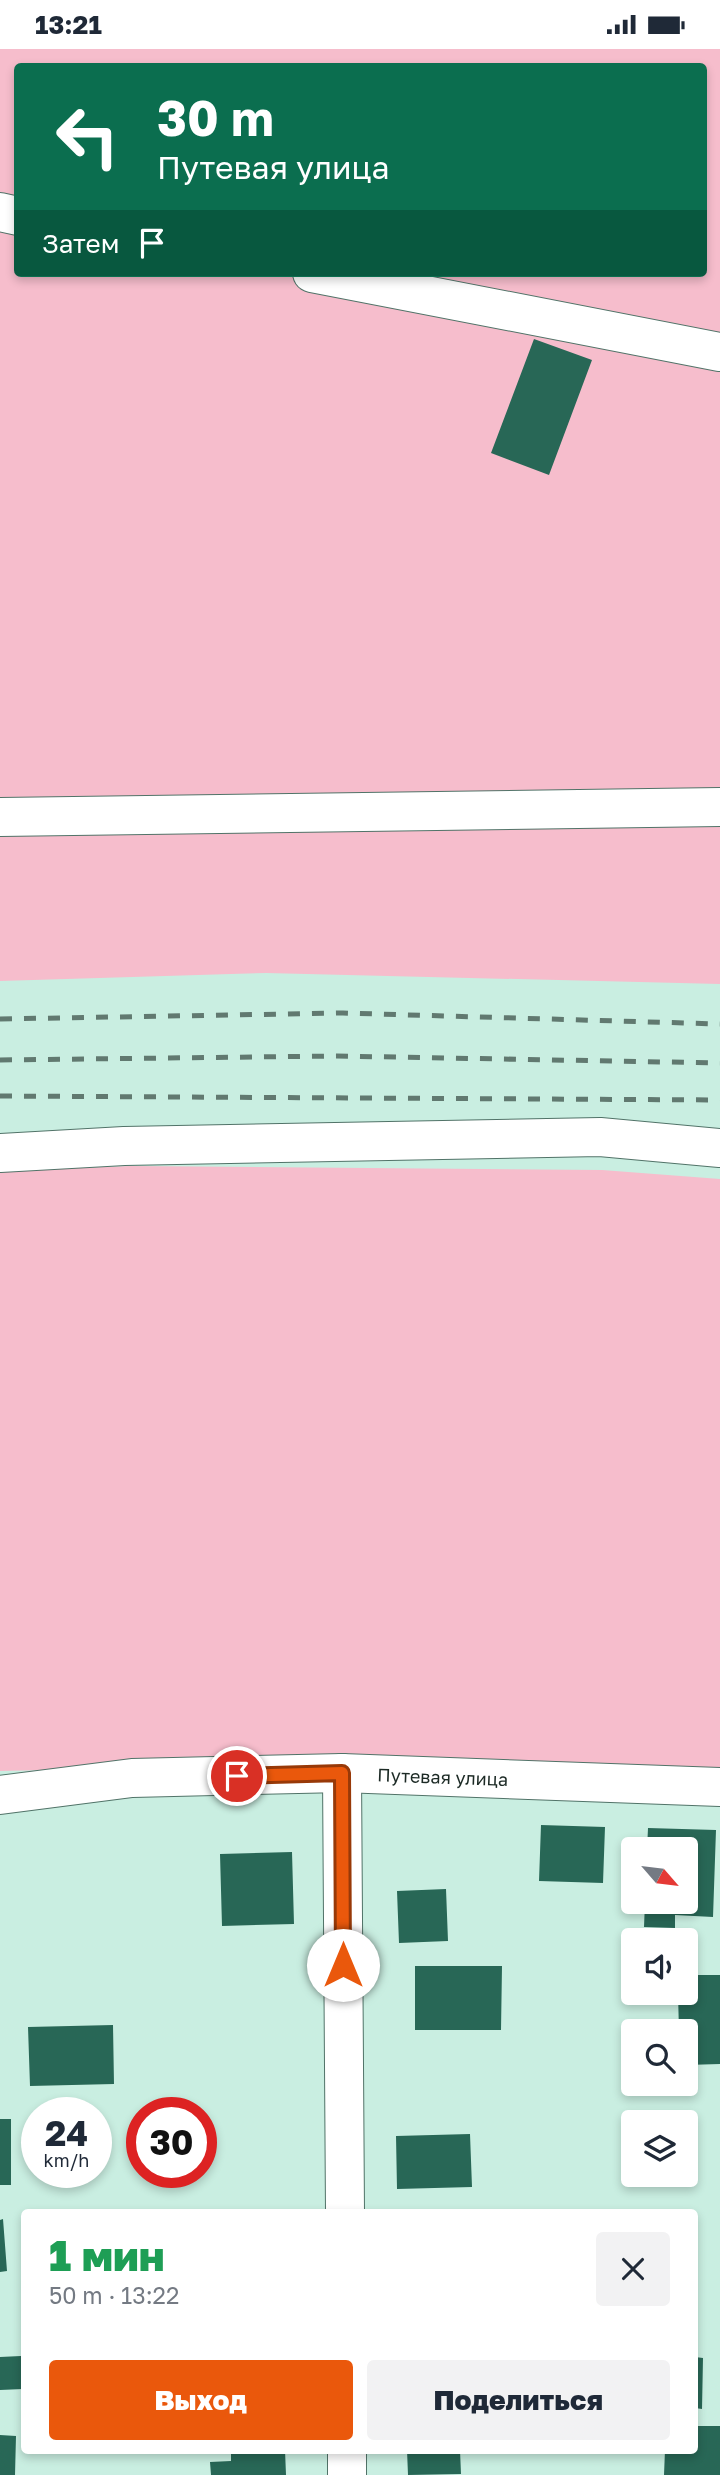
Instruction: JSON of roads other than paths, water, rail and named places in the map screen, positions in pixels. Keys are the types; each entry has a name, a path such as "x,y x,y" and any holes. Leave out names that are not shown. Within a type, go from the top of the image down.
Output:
{"street":[{"path":"333,277 720,352"},
{"path":"0,817 720,807"},
{"path":"0,1153 124,1146 600,1137 720,1148"},
{"path":"342,1773 345,2209"},
{"name":"Путевая улица","path":"0,1795 132,1779 342,1773 720,1787"},
{"path":"347,2454 348,2475"}],"railway":[{"path":"0,1019 343,1013 720,1024"},
{"path":"0,1060 337,1056 720,1063"},
{"path":"0,1096 720,1100"}]}
